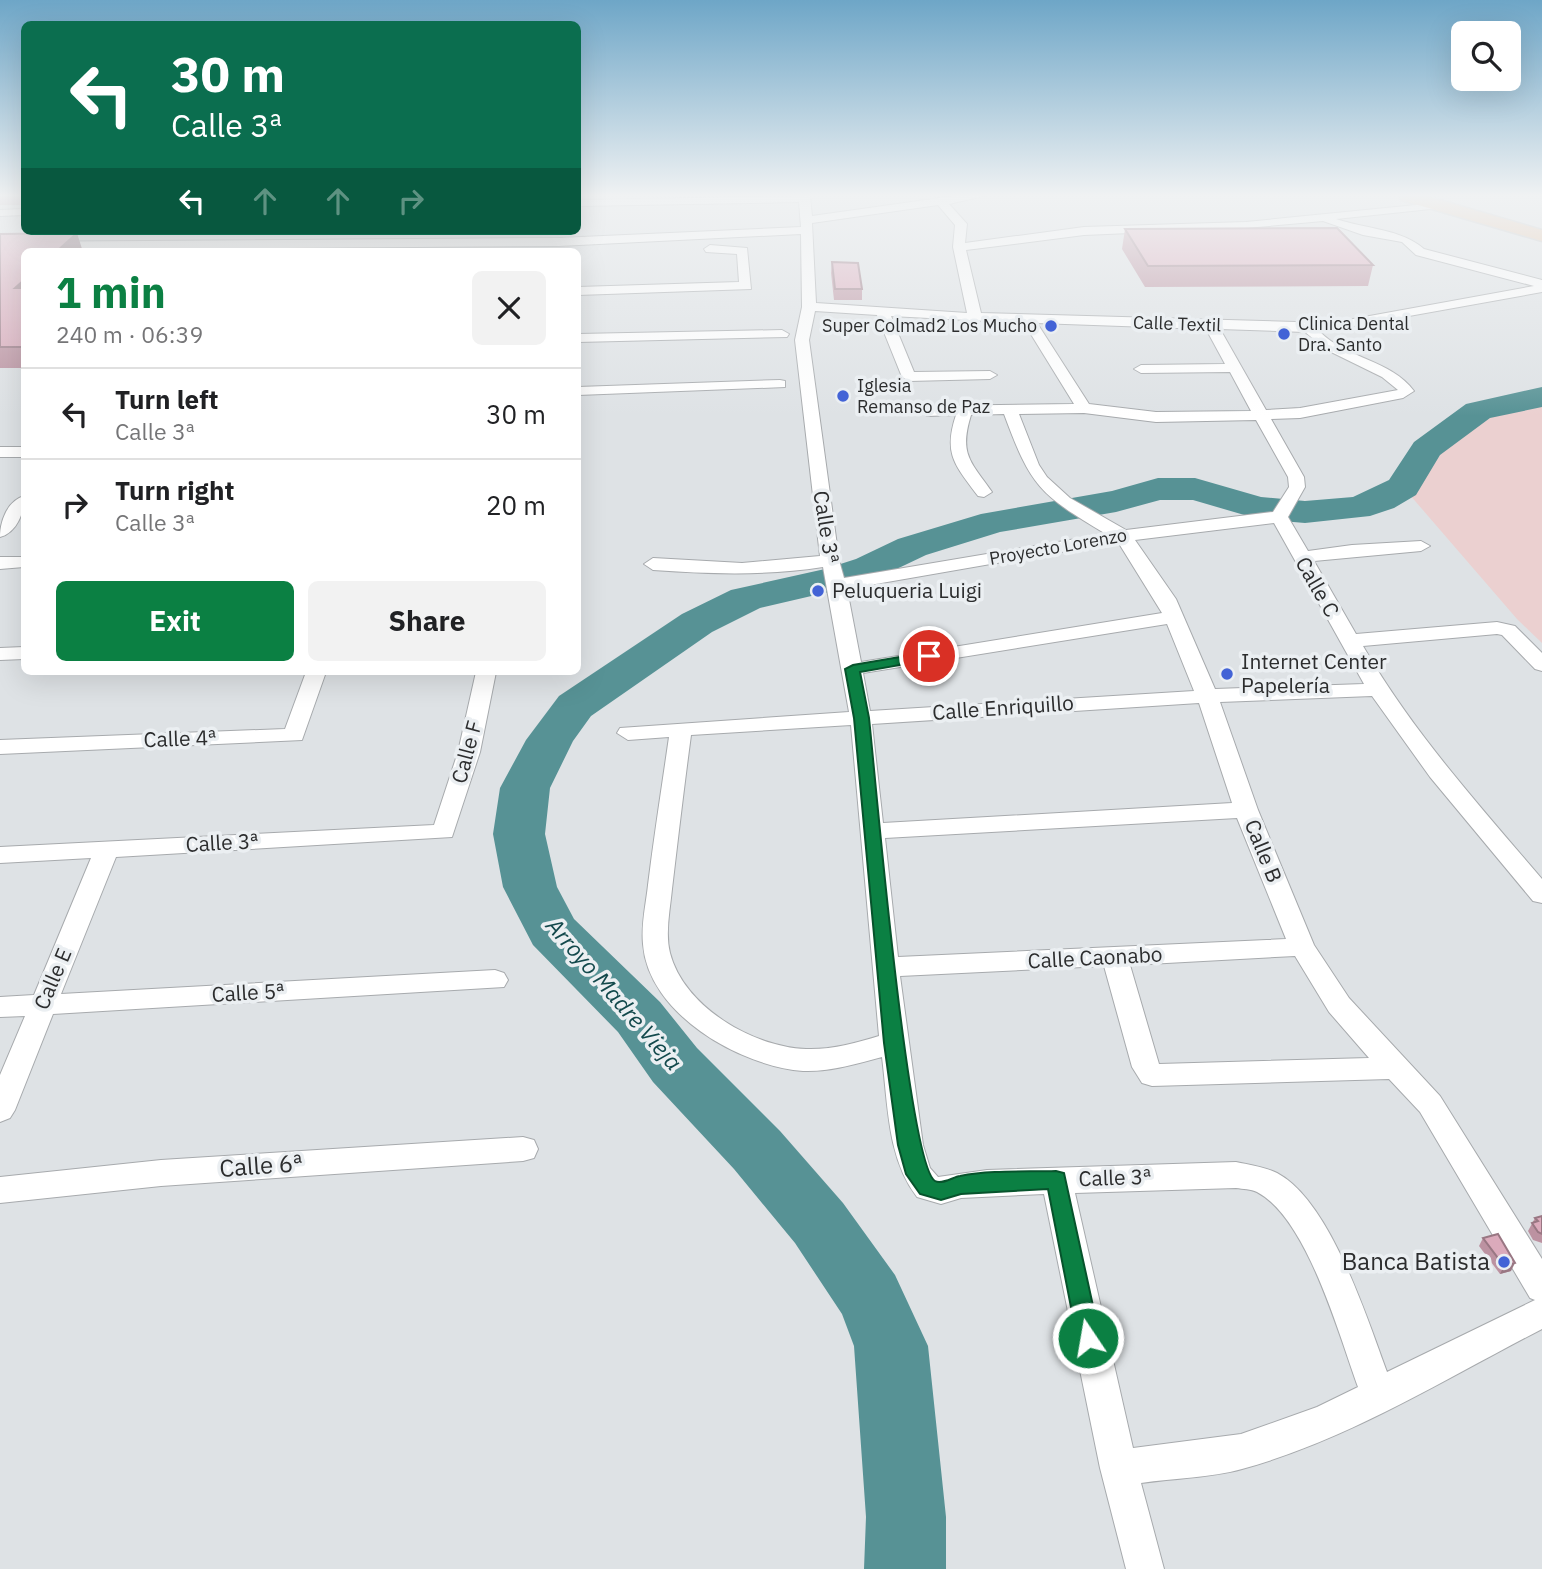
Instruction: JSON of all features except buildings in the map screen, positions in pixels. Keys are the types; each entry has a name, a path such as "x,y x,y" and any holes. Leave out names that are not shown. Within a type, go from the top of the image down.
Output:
{"street":[{"path":"581,291 740,288 747,285 745,269"},
{"name":"Calle 3ª","path":"808,269 809,307 802,340 833,570 861,718 894,1043 908,1145 917,1174 928,1188 941,1191 961,1185 1236,1175 1268,1183 1292,1204 1318,1242 1378,1395"},
{"path":"964,269 975,317"},
{"path":"1482,269 1542,286"},
{"name":"Calle Textil","path":"809,307 975,317 1309,328 1331,327 1542,286"},
{"path":"883,313 909,377 990,375"},
{"path":"1028,319 1084,408"},
{"path":"1212,326 1296,477 1297,487 1284,510"},
{"path":"927,411 1084,408 1169,417 1262,415 1300,413 1403,394 1407,391 1394,380 1326,345 1309,328"},
{"path":"581,338 782,334"},
{"path":"1142,369 1234,368"},
{"path":"581,391 780,384"},
{"name":"Calle B","path":"1010,410 1031,464 1064,502 1123,536 1166,599 1207,696 1246,810 1302,947 1339,1004 1430,1104 1542,1287"},
{"path":"965,411 954,443 956,454 984,492"},
{"path":"0,452 21,452"},
{"path":"0,532 21,505"},
{"name":"Proyecto Lorenzo","path":"653,564 747,570 833,570 1123,536 1284,510"},
{"name":"Calle C","path":"1284,510 1300,558 1378,690 1438,772 1542,895"},
{"path":"1300,558 1352,550 1421,546"},
{"path":"0,563 21,562"},
{"path":"853,669 1172,618"},
{"path":"1348,641 1497,628 1508,630 1542,665"},
{"path":"0,654 21,653"},
{"name":"Calle 4ª","path":"0,747 294,735 315,675"},
{"name":"Calle F","path":"443,832 468,752 485,675"},
{"name":"Calle Enriquillo","path":"628,733 1207,696 1378,690"},
{"path":"681,730 657,913 656,952 666,976 681,999 737,1041 777,1057 832,1059 894,1043"},
{"path":"873,831 1246,810"},
{"name":"Calle 3ª","path":"0,855 443,832"},
{"name":"Calle E","path":"0,1110 107,849"},
{"name":"Calle Caonabo","path":"888,967 1302,947"},
{"path":"1115,958 1146,1068 1152,1075 1395,1068"},
{"name":"Calle 5ª","path":"0,1007 495,980"},
{"name":"Calle 6ª","path":"0,1190 161,1173 523,1149"},
{"path":"1056,1180 1118,1468 1145,1569"},
{"path":"1118,1468 1241,1452 1326,1421 1542,1312"}],"shaded area":[{"path":"1542,397 1542,643 1517,619 1403,487 1426,449 1463,420 1500,404"}],"waterway":[{"name":"Arroyo Madre Vieja","path":"905,1569 906,1517 891,1346 870,1297 819,1223 757,1150 675,1065 639,1017 553,931 530,887 519,834 525,788 550,740 575,706 697,623 746,599 836,578 870,567 912,547 994,522 1116,501 1158,489 1195,489 1258,508 1305,512 1357,508 1381,500 1403,487 1426,449 1478,411 1500,404 1542,397"}],"place":[{"name":"Super Colmad2 Los Mucho","path":"1051,326"},
{"name":"Clinica Dental Dra. Santo","path":"1284,334"},
{"name":"Iglesia Remanso de Paz","path":"843,396"},
{"name":"Peluqueria Luigi","path":"818,591"},
{"name":"Internet Center Papelería","path":"1227,674"},
{"name":"Banca Batista","path":"1504,1262"}],"route":[{"path":"929,656 853,669 861,718 894,1043 908,1145 917,1174 928,1188 941,1191 961,1185 1056,1180 1088,1338"}]}
